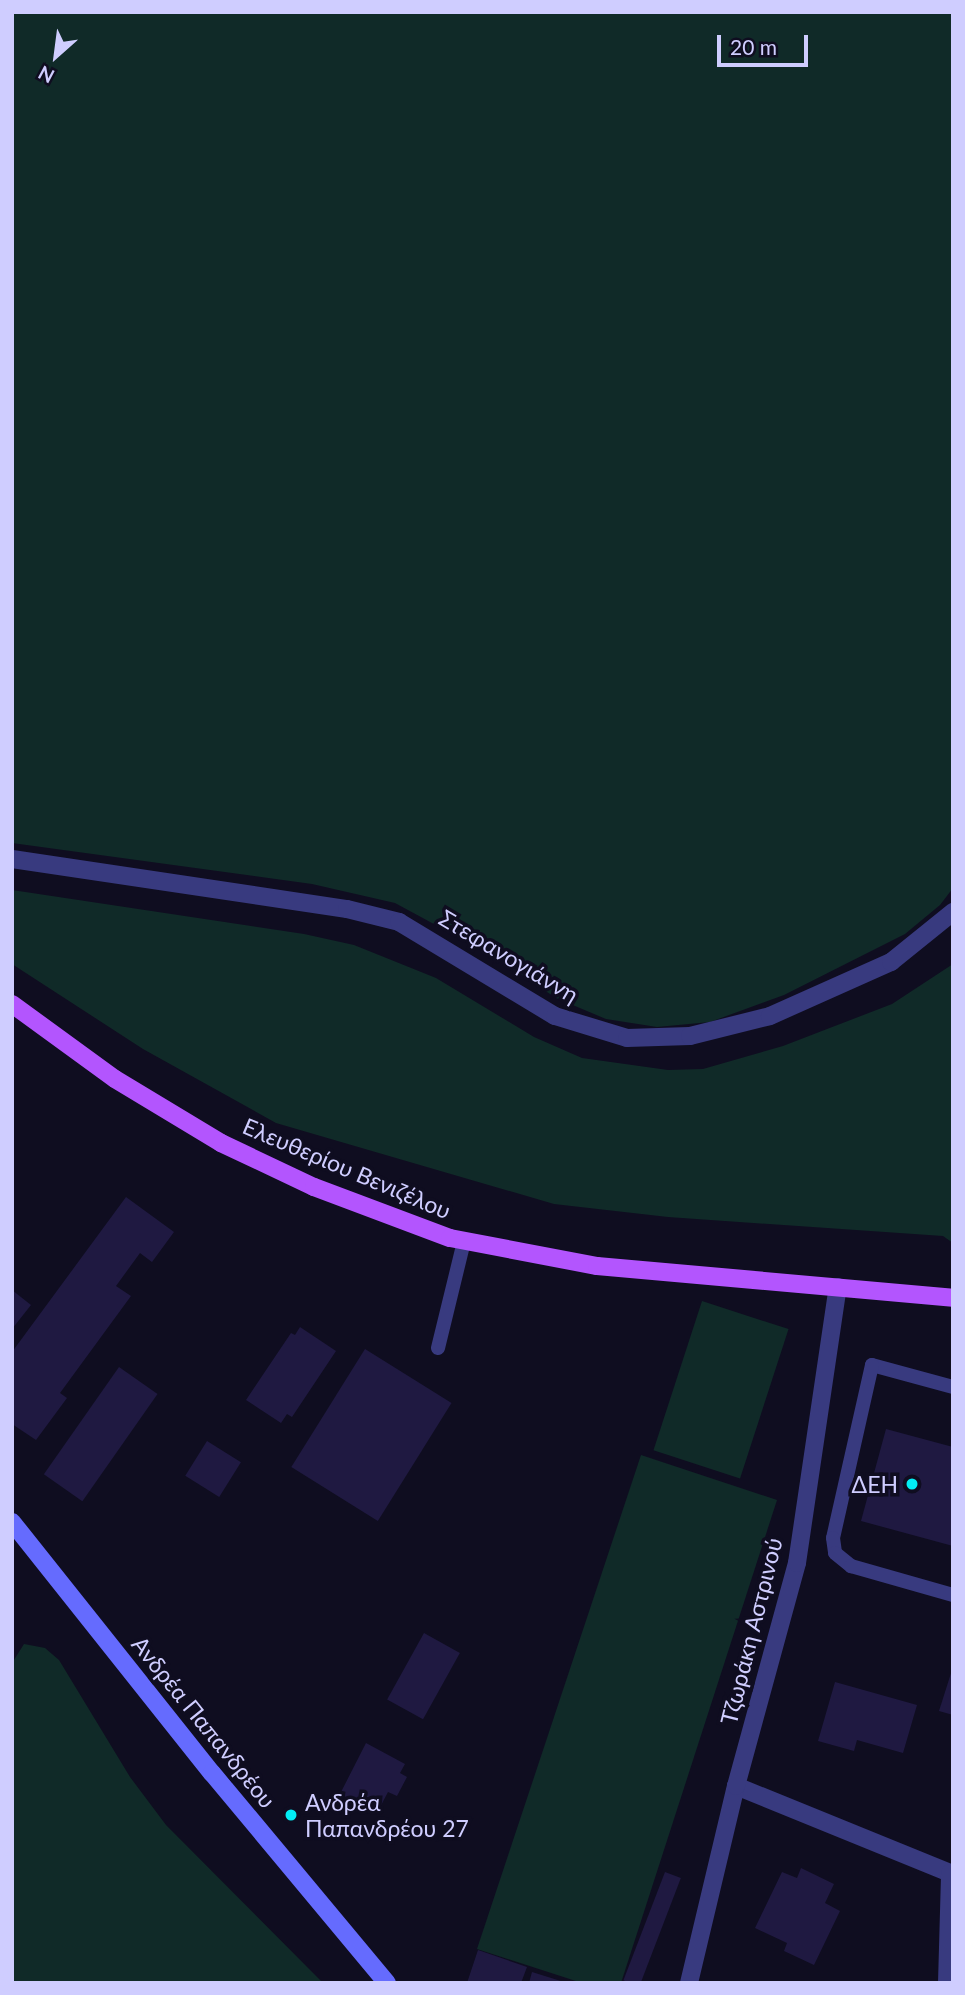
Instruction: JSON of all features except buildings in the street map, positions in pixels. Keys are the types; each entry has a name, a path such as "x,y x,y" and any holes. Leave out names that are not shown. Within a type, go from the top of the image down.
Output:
{"main road":[{"name":"Ελευθερίου Βενιζέλου","path":"12,1004 115,1079 221,1143 336,1196 464,1241 597,1266 953,1298"},
{"name":"Ανδρέα Παπανδρέου","path":"12,1521 212,1773 387,1983"}],"street":[{"name":"Στεφανογιάννη","path":"12,859 347,909 399,922 555,1016 598,1032 638,1039 722,1031 804,1003 891,962 953,912"},
{"name":"Τζωράκη Αστρινού","path":"689,1983 736,1786 797,1563 838,1287"},
{"path":"736,1786 951,1873 947,1983"}],"lane":[{"path":"438,1348 464,1241"},
{"path":"953,1387 872,1365 833,1538 835,1553 851,1566 953,1595"}],"green space":[{"path":"12,12 953,12 953,888 940,905 905,934 784,995 710,1022 657,1027 606,1019 556,998 493,956 395,903 312,884 12,843"},
{"path":"12,890 304,934 354,945 436,978 534,1037 582,1058 668,1070 703,1069 783,1046 892,1004 953,964 953,1243 943,1236 668,1217 554,1204 276,1123 143,1049 12,964"},
{"path":"702,1301 789,1329 740,1478 653,1450"},
{"path":"641,1455 777,1500 621,1983 582,1983 477,1949"},
{"path":"24,1644 45,1648 59,1660 130,1777 166,1825 323,1983 12,1983 12,1663"}],"place":[{"name":"ΔΕΗ","path":"912,1484"},
{"name":"Ανδρέα Παπανδρέου 27","path":"291,1815"}]}
